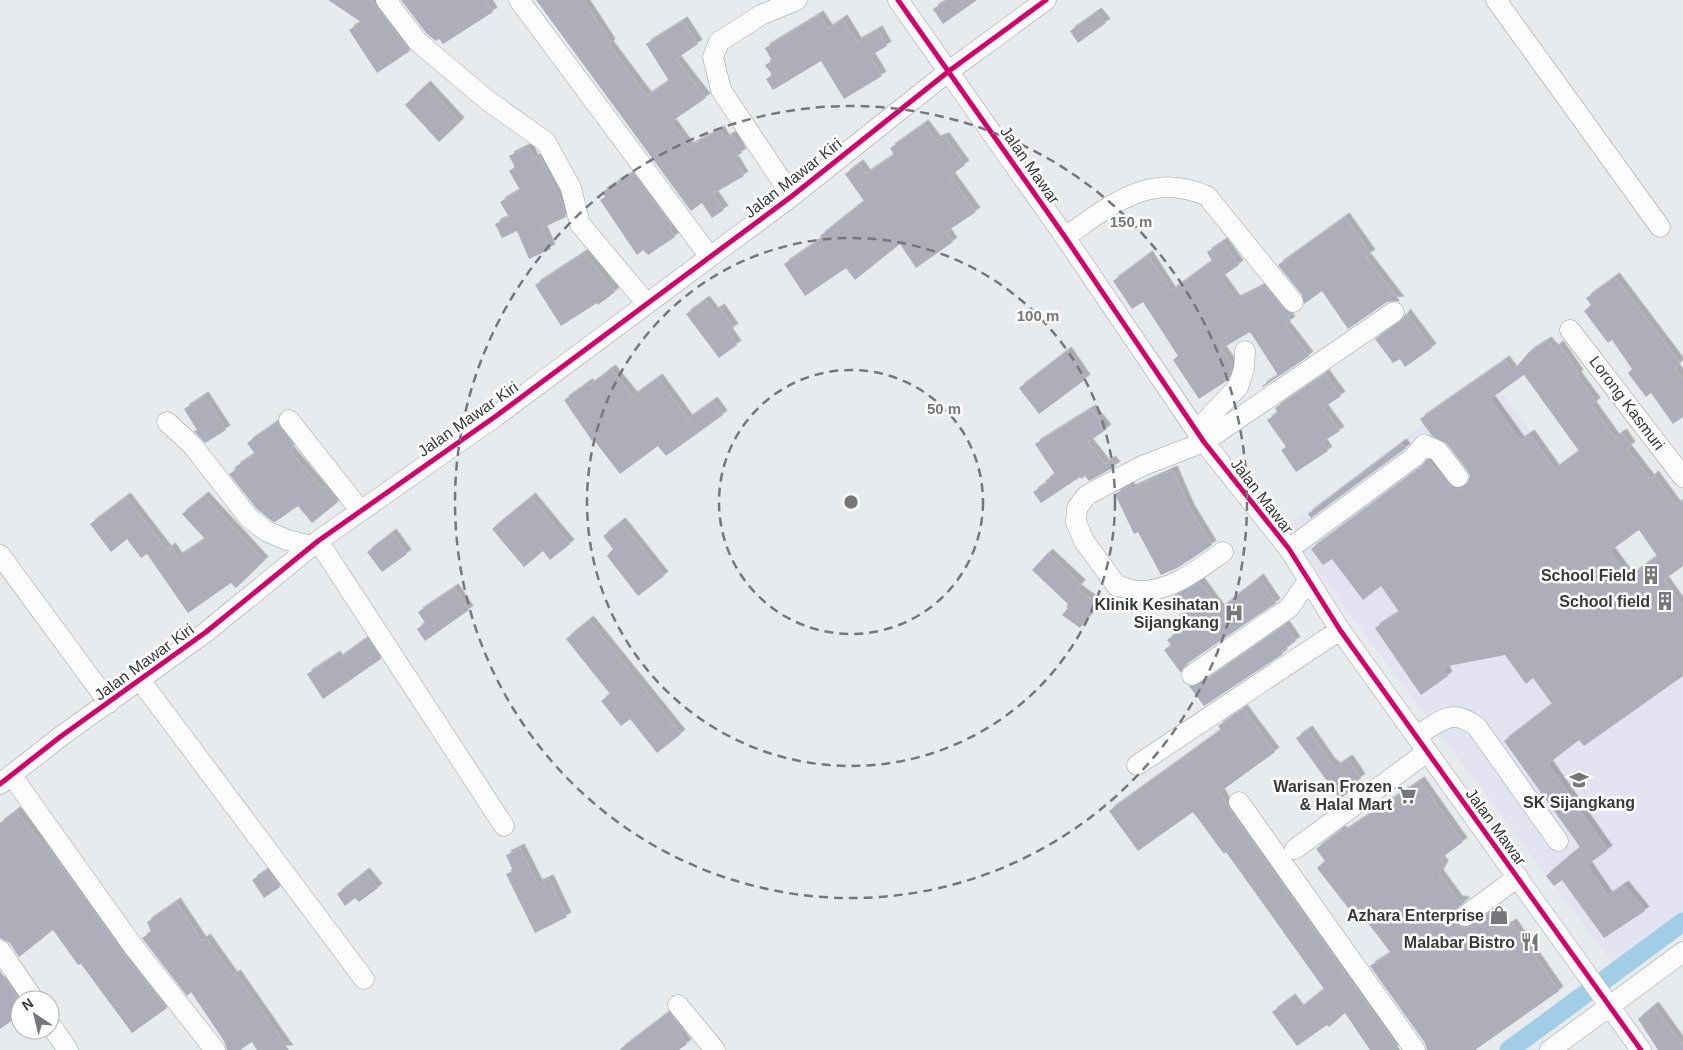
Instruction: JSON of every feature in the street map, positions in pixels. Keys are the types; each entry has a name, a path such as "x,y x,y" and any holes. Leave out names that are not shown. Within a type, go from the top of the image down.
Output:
{"street":[{"path":"386,0 418,42 487,100 546,142 571,188 580,224 647,304"},
{"path":"519,0 710,257"},
{"path":"792,196 721,90 712,57 719,42 761,16 797,0"},
{"name":"Jalan Mawar","path":"898,0 1065,237 1200,436 1288,550 1340,630 1641,1050"},
{"name":"Jalan Mawar Kiri","path":"6,780 60,737 206,632 315,543 496,416 792,196 949,71 1046,0"},
{"path":"1496,0 1660,227"},
{"path":"1065,237 1117,200 1141,190 1164,187 1190,188 1207,196 1293,302"},
{"path":"1223,552 1184,578 1162,588 1140,591 1118,586 1084,540 1076,522 1077,508 1087,495 1200,436 1394,312"},
{"name":"Lorong Kasmuri","path":"1570,330 1683,477"},
{"path":"1200,436 1238,387 1244,369 1245,351"},
{"path":"289,420 360,510"},
{"path":"167,422 192,445 250,518 266,531 287,540 315,543 504,826"},
{"path":"1288,550 1414,457 1424,445 1438,451 1458,478"},
{"path":"0,555 109,703"},
{"path":"1192,675 1289,608 1308,581"},
{"path":"1137,766 1340,630"},
{"path":"140,680 364,979"},
{"path":"1295,849 1422,744 1447,719 1458,716 1466,718 1478,727 1558,841"},
{"path":"6,780 215,1050"},
{"path":"1239,802 1415,1050"},
{"path":"1465,916 1518,876"},
{"path":"0,950 27,990"},
{"path":"1550,1050 1607,1001 1683,952"},
{"path":"678,1005 714,1050"},
{"path":"60,1038 68,1050"}],"shaded area":[{"name":"SK Sijangkang","path":"1489,375 1683,636 1683,924 1619,972 1285,528"}],"building":[{"path":"328,0 371,0 410,51 377,73 349,30 361,22"},
{"path":"401,0 486,0 493,12 443,44 439,39 436,41 427,34"},
{"path":"536,0 583,0 611,43 609,45 647,96 669,81 646,44 683,21 698,44 676,59 706,98 671,122 689,147 720,130 725,139 732,135 742,153 733,158 744,176 713,194 724,210 712,218 702,203 691,211"},
{"path":"947,0 977,0 943,24 933,9"},
{"path":"1097,12 1106,23 1078,43 1070,31"},
{"path":"819,15 828,29 843,19 857,42 878,30 887,46 870,56 882,76 844,99 821,61 773,90 766,79 772,75 765,65 772,61 765,48"},
{"path":"426,85 460,122 439,142 405,105"},
{"path":"924,124 936,140 945,137 965,165 950,176 976,212 946,232 953,242 916,268 900,244 855,280 846,268 805,296 784,264 822,238 820,236 864,201 845,174 859,164 866,174 894,155 890,148"},
{"path":"528,147 534,159 540,156 563,205 566,217 542,228 551,249 529,259 517,231 502,238 495,224 509,217 500,202 520,190 509,171 515,167 509,156"},
{"path":"633,173 672,225 669,227 675,237 648,255 643,250 637,255 600,200 605,197 602,192"},
{"path":"1345,217 1371,254 1366,257 1400,301 1387,302 1348,329 1322,291 1304,304 1302,295 1278,265"},
{"path":"1223,242 1239,265 1220,278 1236,300 1264,286 1284,309 1292,313 1288,317 1291,321 1285,325 1309,356 1263,387 1278,375 1250,332 1221,349 1232,365 1228,380 1199,399 1173,360 1178,356 1143,302 1132,309 1113,281 1148,255 1171,291 1212,261 1207,252"},
{"path":"584,253 615,292 598,305 597,303 561,326 535,285"},
{"path":"1615,277 1680,363 1675,368 1683,379 1683,417 1673,424 1651,393 1646,397 1628,373 1632,369 1612,340 1608,343 1584,311 1591,305 1586,298"},
{"path":"705,300 714,312 720,308 734,328 728,332 737,345 719,358 686,314"},
{"path":"1406,313 1432,348 1405,367 1400,359 1393,363 1375,339 1401,321"},
{"name":"SK Sijangkang","path":"1547,341 1554,349 1559,345 1579,374 1577,376 1596,402 1592,406 1615,438 1622,433 1631,446 1627,449 1650,479 1654,475 1676,505 1683,500 1683,566 1664,580 1683,607 1683,676 1584,746 1579,740 1548,764 1608,850 1587,865 1608,896 1624,885 1645,911 1604,938 1562,880 1554,886 1546,876 1580,847 1504,741 1552,704 1533,678 1526,684 1505,655 1443,667 1448,676 1421,695 1375,628 1399,612 1381,586 1363,600 1332,559 1323,565 1311,549 1421,467 1427,459 1453,488 1460,489 1466,486 1470,476 1467,470 1447,444 1432,436 1420,419 1505,360 1513,371 1529,352","holes":["1524,375 1579,451 1555,469 1530,434 1520,441 1490,399","1639,530 1657,556 1629,577 1610,551"]},
{"path":"1067,351 1086,379 1039,414 1019,388"},
{"path":"611,369 633,396 658,378 688,419 713,401 723,415 666,456 658,446 620,474 594,440 592,441 564,400 588,383 590,385"},
{"path":"1325,374 1341,396 1323,408 1340,431 1322,442 1328,451 1296,472 1281,450 1286,447 1267,420 1278,413 1275,408"},
{"path":"204,396 226,430 205,443 194,431 197,430 184,409"},
{"path":"1091,409 1107,429 1088,442 1105,464 1111,460 1116,466 1089,481 1085,476 1081,479 1080,477 1041,503 1033,492 1047,483 1045,481 1055,474 1035,444"},
{"path":"277,422 294,446 289,450 322,489 326,486 338,502 312,523 298,506 275,522 272,521 257,509 229,474 237,469 235,467 255,454 247,443"},
{"path":"1402,443 1406,448 1311,518 1308,514"},
{"path":"1173,470 1190,509 1212,545 1179,567 1161,575 1138,532 1134,534 1115,494 1129,486 1131,489"},
{"path":"204,496 264,561 236,588 231,583 188,613 147,554 141,558 127,539 111,552 90,524 126,497 167,550 171,547 178,557 205,539 182,514"},
{"path":"531,497 570,544 550,560 543,551 524,567 492,529"},
{"path":"621,522 664,576 638,596 607,556 613,549 603,536"},
{"path":"392,533 407,554 382,572 367,552"},
{"path":"1048,553 1081,584 1077,589 1099,605 1080,628 1062,615 1068,608 1066,607 1068,604 1032,570"},
{"path":"1259,578 1276,603 1185,665 1181,673 1164,650 1171,645 1167,640 1186,626 1179,615 1182,613 1173,596 1200,582 1220,609"},
{"path":"454,588 469,610 425,641 417,629 425,623 418,612"},
{"path":"589,620 681,734 657,753 630,719 621,726 601,701 610,694 566,639"},
{"path":"1285,625 1296,641 1282,651 1283,654 1204,706 1189,686 1199,685"},
{"path":"367,638 381,659 323,699 307,674 336,655 338,659"},
{"path":"1243,709 1275,752 1220,792 1229,809 1400,1050 1370,1050 1345,1013 1329,1027 1327,1025 1297,1046 1272,1012 1291,998 1299,1009 1324,989 1226,852 1224,854 1193,812 1138,851 1109,811 1221,730 1218,726"},
{"path":"1308,730 1331,763 1336,767 1348,759 1361,778 1348,788 1350,791 1340,799 1296,738"},
{"path":"1420,781 1463,842 1440,859 1444,865 1439,874 1458,900 1466,901 1454,911 1455,923 1460,927 1467,928 1492,911 1504,928 1512,923 1559,991 1475,1050 1427,1050 1425,1043 1370,966 1391,953 1354,905 1349,909 1317,868 1325,861 1316,849 1341,830 1343,832"},
{"path":"16,811 43,846 46,844 123,953 167,1008 132,1033 81,964 78,965 53,930 19,957 10,943 0,938 0,823"},
{"path":"520,848 538,884 549,879 567,917 535,933 506,874 513,871 506,855"},
{"path":"267,870 280,887 264,898 252,880"},
{"path":"365,872 378,888 359,902 355,898 345,906 337,894"},
{"path":"176,902 202,941 206,938 233,976 236,974 289,1050 257,1050 252,1042 240,1050 227,1050 224,1041 191,992 187,996 142,938 151,932 147,922"},
{"path":"0,971 13,990 10,990 10,1022 0,1029"},
{"path":"1654,1006 1683,1046 1683,1050 1658,1050 1638,1019"},
{"path":"669,1012 683,1030 679,1033 687,1044 679,1050 619,1050"}],"waterway":[{"path":"1509,1050 1683,922"}],"cycle path":[{"path":"898,0 1065,237 1204,442 1289,549 1340,630 1641,1050"},
{"path":"0,784 60,737 206,632 318,541 496,416 792,196 949,71 1046,0"}],"place":[{"name":"School Field","path":"1651,575"},
{"name":"School field","path":"1665,601"},
{"name":"Klinik Kesihatan Sijangkang","path":"1234,613"},
{"name":"SK Sijangkang","path":"1579,780"},
{"name":"Warisan Frozen & Halal Mart","path":"1407,795"},
{"name":"Azhara Enterprise","path":"1499,915"},
{"name":"Malabar Bistro","path":"1530,942"}]}
